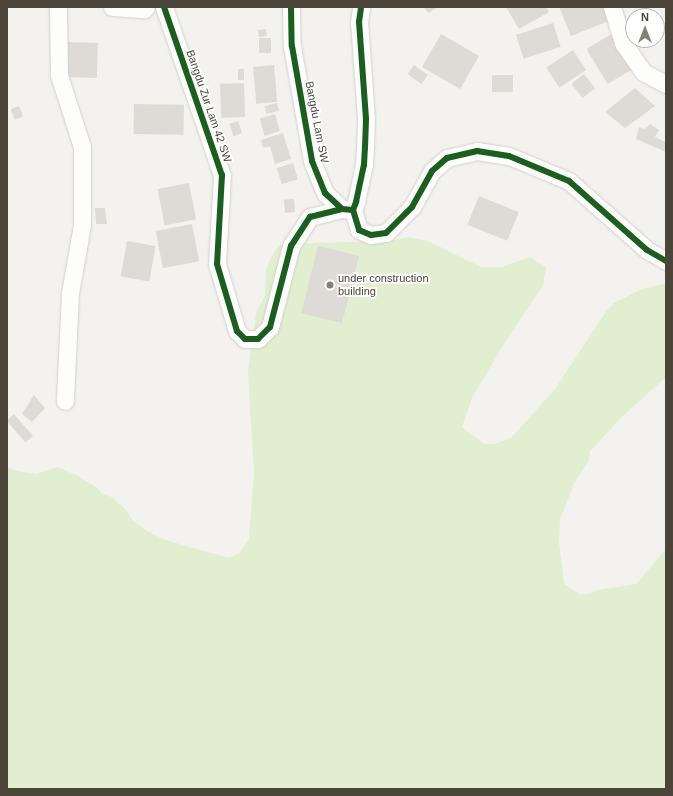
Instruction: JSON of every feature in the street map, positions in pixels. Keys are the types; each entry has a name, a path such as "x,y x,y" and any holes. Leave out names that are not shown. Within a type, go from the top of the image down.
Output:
{"street":[{"path":"58,7 59,75 82,147 82,225 70,293 65,401"},
{"path":"112,7 144,9 146,7"},
{"name":"Bangdu Zur Lam 42 SW","path":"164,7 222,175 217,264 237,331 245,339 258,338 270,328 291,246 310,217 347,209"},
{"name":"Bangdu Lam SW","path":"291,7 292,46 312,161 325,193 347,209"},
{"path":"361,7 359,22 366,118 365,148 363,171 356,202 347,209 359,230 371,235 386,233 412,207 432,171 447,158 477,151 509,156 569,181 647,250 666,261"},
{"path":"612,7 623,43 643,72 666,84"}],"green space":[{"path":"409,237 428,241 481,267 502,267 530,257 546,267 543,285 510,334 472,398 462,427 484,444 494,444 511,438 555,389 608,309 614,303 642,289 662,284 666,285 666,377 622,417 590,451 589,460 574,484 560,519 559,542 564,584 580,594 589,594 598,590 636,584 666,549 666,789 7,789 7,466 17,471 36,474 57,467 76,475 96,487 102,494 112,497 127,511 132,520 147,531 165,540 229,558 240,553 249,538 254,472 248,372 256,313 265,295 266,269 275,250 282,244 390,241"}],"building":[{"path":"424,7 439,7 428,13"},
{"path":"506,7 546,7 549,12 519,29"},
{"path":"559,7 604,7 609,21 571,36"},
{"path":"553,23 561,47 524,59 516,35"},
{"path":"266,29 267,36 259,37 258,30"},
{"path":"613,33 634,68 608,84 586,49"},
{"path":"441,34 479,56 460,89 422,67"},
{"path":"259,38 271,38 271,53 259,53"},
{"path":"68,42 98,43 97,78 67,77"},
{"path":"573,50 586,70 559,88 546,67"},
{"path":"274,65 277,102 256,104 253,67"},
{"path":"414,65 428,75 421,84 408,74"},
{"path":"238,69 244,69 244,80 238,80"},
{"path":"584,74 595,88 582,98 571,84"},
{"path":"492,75 513,75 513,92 492,92"},
{"path":"244,83 245,117 221,118 220,84"},
{"path":"635,88 655,106 625,128 605,112"},
{"path":"277,103 279,111 266,114 264,106"},
{"path":"134,104 184,105 183,135 133,134"},
{"path":"19,106 23,116 15,120 11,109"},
{"path":"275,114 280,131 265,136 260,118"},
{"path":"238,121 242,133 233,136 229,124"},
{"path":"650,124 659,130 655,137 666,142 666,152 636,139 639,127 645,129"},
{"path":"283,133 291,159 275,164 270,146 263,148 261,140"},
{"path":"293,163 298,179 282,184 277,168"},
{"path":"189,183 196,219 165,225 158,189"},
{"path":"479,196 519,212 507,241 467,225"},
{"path":"294,199 295,212 285,213 284,200"},
{"path":"95,208 105,208 107,224 96,224"},
{"path":"192,224 199,261 163,268 156,231"},
{"path":"127,241 156,246 149,281 121,276"},
{"name":"under construction building","path":"318,246 359,256 342,323 301,313"},
{"path":"34,395 45,408 32,422 22,414"},
{"path":"14,414 33,436 25,442 7,421"}],"cycle path":[{"path":"164,7 222,175 217,264 237,331 245,339 258,339 270,327 291,246 310,217 342,209"},
{"path":"291,7 292,46 312,161 325,193 342,209 353,210 364,165 365,148 366,119 359,22 361,7"},
{"path":"353,210 359,230 371,235 386,233 412,207 432,171 447,158 477,151 509,156 569,181 647,250 666,261"}],"place":[{"name":"under construction building","path":"330,285"}]}
